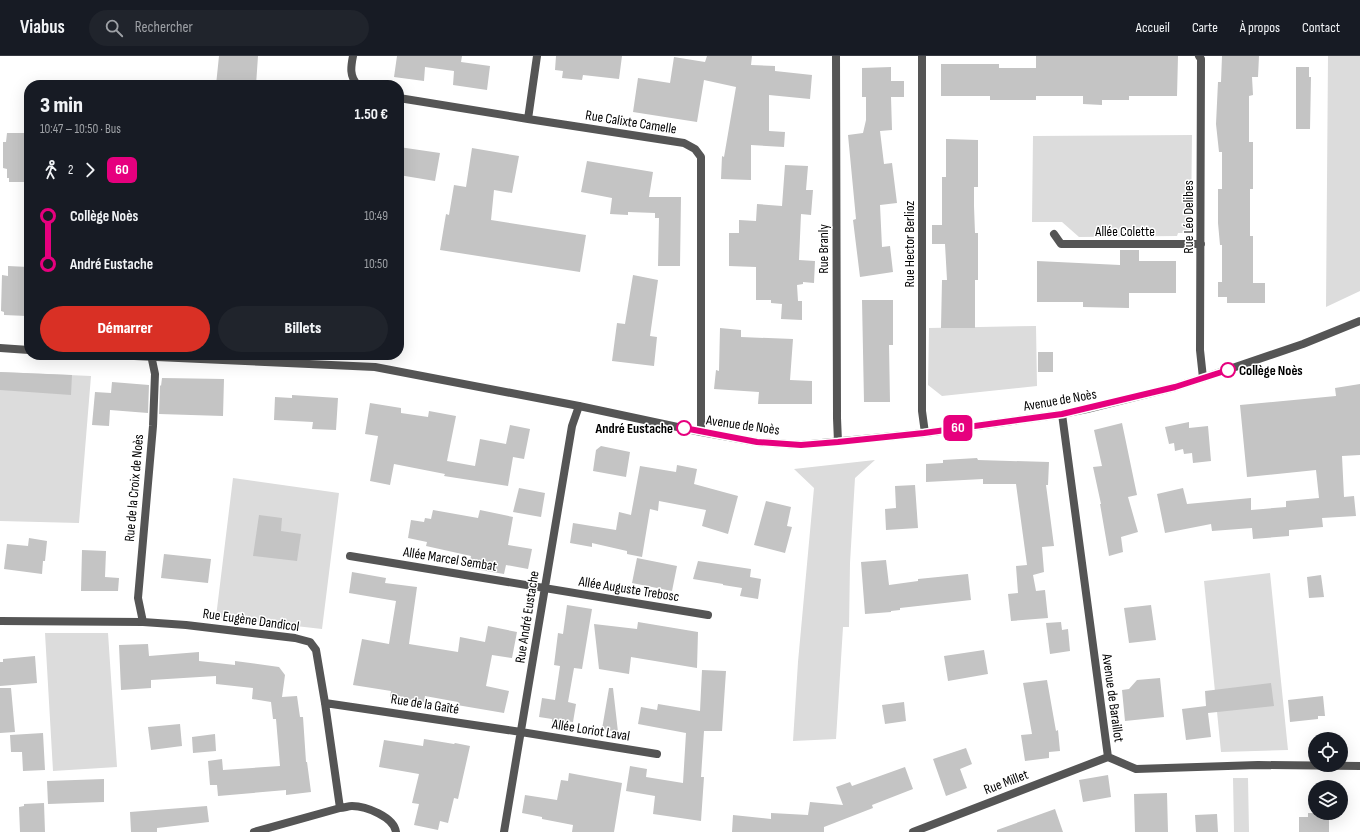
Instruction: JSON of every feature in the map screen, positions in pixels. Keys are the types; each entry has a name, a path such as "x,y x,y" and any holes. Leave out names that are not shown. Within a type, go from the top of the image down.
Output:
{"street":[{"path":"353,56 350,70 355,80"},
{"path":"528,119 537,56"},
{"name":"Rue Branly","path":"836,56 836,394 838,442"},
{"name":"Rue Hector Berlioz","path":"922,56 922,411 924,433"},
{"name":"Rue Léo Delibes","path":"1199,56 1201,59 1200,350 1203,378"},
{"name":"Rue Calixte Camelle","path":"404,99 684,143 695,149 700,157 701,432"},
{"name":"Allée Colette","path":"1054,234 1061,244 1201,244"},
{"name":"Avenue de Noès","path":"241,360 375,366 579,406 701,432 757,442 801,445 924,433 1062,414 1167,389 1203,378 1303,344 1360,321"},
{"path":"0,348 24,350"},
{"name":"Rue de la Croix de Noès","path":"143,622 138,598 153,426 155,374 153,360"},
{"name":"Rue André Eustache","path":"504,832 572,426 579,406"},
{"name":"Avenue de Baraillot","path":"1062,414 1108,757 1136,769 1258,765 1360,766"},
{"name":"Allée Marcel Sembat","path":"350,556 545,588"},
{"name":"Allée Auguste Trebosc","path":"545,588 708,615"},
{"name":"Rue Eugène Dandicol","path":"0,621 143,622 186,625 287,637 310,642 316,650 340,808"},
{"name":"Rue de la Gaîté","path":"325,703 521,732"},
{"name":"Allée Loriot Laval","path":"521,732 657,754"},
{"name":"Rue Millet","path":"913,832 1108,757"},
{"path":"254,832 352,806 366,808 387,818 396,828 396,832"}],"shaded area":[{"path":"1328,56 1360,56 1360,291 1326,307"},
{"path":"1192,135 1191,221 1189,231 1186,233 1178,233 1177,236 1079,237 1062,222 1032,222 1033,136"},
{"path":"1036,326 1037,386 942,396 928,385 929,328"},
{"path":"0,372 91,376 79,523 0,521"},
{"path":"875,460 855,478 850,563 849,627 843,627 836,739 793,741 798,662 814,488 794,469"},
{"path":"233,478 339,493 322,629 216,617"},
{"path":"1270,573 1288,750 1221,752 1204,581"},
{"path":"45,633 108,633 117,767 53,771"},
{"path":"1233,778 1248,778 1249,832 1234,832"}],"building":[{"path":"219,56 258,56 256,80 217,80"},
{"path":"397,56 462,56 461,62 490,66 487,90 453,85 454,71 425,67 424,81 394,77"},
{"path":"556,56 622,56 619,79 583,75 582,80 562,78 563,71 555,70"},
{"path":"707,56 752,56 751,65 775,66 775,71 812,75 810,99 769,95 769,131 785,132 784,147 751,145 751,180 721,179 722,156 724,157 736,87 704,80 697,122 633,112 638,78 670,83 674,57 705,62"},
{"path":"1036,56 1178,56 1177,96 1129,96 1129,100 1102,100 1102,105 1083,104 1083,96 1036,96 1036,100 990,100 990,96 941,96 941,64 999,64 999,68 1036,68"},
{"path":"1222,56 1259,56 1258,77 1252,77 1253,95 1249,96 1249,142 1253,142 1253,189 1250,189 1250,236 1253,236 1253,283 1265,283 1265,303 1227,303 1227,297 1218,297 1218,282 1222,282 1222,245 1220,245 1218,223 1218,189 1222,189 1222,152 1219,152 1216,124 1218,82 1221,82"},
{"path":"891,67 891,81 904,81 904,97 891,97 892,130 880,131 884,164 892,163 897,203 880,205 882,247 890,246 893,272 860,277 853,220 856,219 848,135 863,133 866,120 866,97 862,97 862,68"},
{"path":"1296,67 1309,67 1309,77 1311,77 1310,129 1296,129"},
{"path":"7,133 24,133 24,182 9,182 9,178 7,178 7,169 3,168 3,142 6,142"},
{"path":"946,139 978,140 978,187 974,187 975,233 978,233 978,280 975,280 975,328 941,328 942,280 947,280 945,244 932,244 932,225 942,225 942,177 946,177"},
{"path":"404,148 440,153 435,181 404,176"},
{"path":"472,148 519,156 512,193 494,190 491,220 586,235 580,272 440,250 446,214 449,215 454,185 466,187"},
{"path":"587,161 653,172 649,197 681,197 680,266 658,266 659,218 655,218 655,213 628,212 628,215 610,214 612,198 581,192"},
{"path":"785,165 808,166 806,190 813,190 811,215 801,214 799,260 815,261 814,283 803,282 803,284 797,285 798,301 802,301 802,320 781,319 782,304 771,303 771,300 756,300 756,267 729,266 729,233 739,233 739,220 756,221 757,204 782,206"},
{"path":"1120,250 1139,250 1139,261 1176,261 1176,293 1129,293 1129,308 1083,307 1083,302 1037,302 1037,261 1120,265"},
{"path":"8,266 24,267 24,316 4,315 4,312 1,311 2,275 8,276"},
{"path":"633,275 658,280 650,336 657,337 654,366 612,361 617,323 625,324"},
{"path":"862,300 893,300 893,345 889,345 890,402 864,402"},
{"path":"720,328 741,330 741,337 793,339 790,380 812,381 812,404 758,404 759,392 714,389 716,370 719,371"},
{"path":"1038,352 1053,352 1053,372 1038,372"},
{"path":"0,372 72,375 71,395 0,390"},
{"path":"162,378 224,379 223,416 159,414 160,385 161,386"},
{"path":"112,382 149,385 148,413 110,410 109,426 92,425 95,392 111,393"},
{"path":"1360,384 1360,455 1342,456 1344,497 1354,496 1356,516 1322,518 1323,527 1289,530 1289,536 1253,539 1252,528 1212,531 1211,524 1165,533 1157,494 1183,488 1187,504 1251,498 1251,510 1286,507 1286,501 1319,498 1316,470 1247,477 1240,405 1336,396 1335,388"},
{"path":"292,395 338,398 336,430 312,429 313,422 274,420 275,397 292,398"},
{"path":"370,403 401,408 401,413 428,417 429,411 456,416 447,461 475,466 480,439 506,444 510,425 530,429 524,459 513,457 508,486 444,476 445,474 394,464 390,485 370,481 378,436 365,434"},
{"path":"1189,422 1189,428 1208,426 1211,461 1193,463 1192,453 1184,454 1183,449 1175,451 1174,443 1169,444 1165,427"},
{"path":"1122,423 1137,495 1128,497 1138,532 1121,537 1123,552 1109,556 1101,504 1093,467 1102,466 1094,430"},
{"path":"601,446 630,452 626,477 593,471 596,450"},
{"path":"977,458 978,460 1049,462 1048,485 1046,485 1054,546 1042,547 1044,572 1033,575 1036,591 1045,590 1048,618 1011,621 1008,594 1018,593 1016,566 1027,565 1016,484 983,484 983,479 926,482 926,464 943,463 943,460"},
{"path":"677,465 697,469 694,484 738,496 728,534 702,526 706,510 659,501 658,511 650,509 642,557 627,554 627,551 592,543 592,547 570,543 573,523 616,530 619,512 631,515 640,466 676,472"},
{"path":"915,485 918,528 886,530 885,509 896,508 895,486"},
{"path":"519,488 545,493 541,517 513,512"},
{"path":"766,501 791,507 787,526 792,527 785,553 754,545"},
{"path":"433,510 478,518 480,510 513,517 508,545 532,549 528,569 506,565 504,574 469,568 471,556 426,546 427,542 408,538 411,520 424,522 425,518 431,519"},
{"path":"259,515 282,518 281,531 301,534 297,561 253,556"},
{"path":"29,538 47,541 42,574 4,569 7,544 28,546"},
{"path":"82,550 106,551 105,577 119,578 118,591 81,591"},
{"path":"164,554 211,559 208,583 161,578"},
{"path":"637,558 677,566 672,591 632,583"},
{"path":"886,560 889,585 918,581 918,579 968,574 971,600 900,608 900,610 891,612 865,614 861,562"},
{"path":"698,561 751,569 750,577 761,579 758,599 740,596 742,588 693,579"},
{"path":"352,572 386,578 385,583 417,587 409,644 458,652 460,637 485,642 488,626 517,632 512,658 492,655 486,686 509,691 504,713 457,705 458,702 425,696 424,702 390,697 391,691 353,685 362,639 389,644 396,601 349,593"},
{"path":"1321,575 1324,597 1309,598 1307,577"},
{"path":"567,605 592,609 582,669 574,668 568,702 576,704 573,722 565,721 565,724 552,722 552,719 539,717 542,698 555,700 560,666 554,665 558,633 563,634"},
{"path":"1151,605 1156,640 1129,643 1124,608"},
{"path":"638,622 698,632 697,668 631,657 629,674 599,669 594,624 637,629"},
{"path":"1061,622 1062,630 1068,629 1070,651 1050,654 1046,623"},
{"path":"148,644 149,656 199,652 199,661 235,665 235,661 279,667 285,675 282,697 297,696 300,717 303,717 306,762 311,792 286,795 286,790 218,796 217,785 210,785 208,761 222,759 223,770 280,766 276,719 273,719 271,702 252,699 253,688 216,684 216,676 151,680 151,688 121,690 119,645"},
{"path":"984,650 988,674 948,681 944,656"},
{"path":"35,656 37,683 0,686 0,662 3,662 3,659"},
{"path":"702,670 726,671 722,731 704,731 701,777 704,777 701,821 653,814 655,796 626,791 630,766 647,769 646,777 683,783 686,733 638,724 641,707 657,710 658,704 700,711"},
{"path":"1160,678 1164,717 1125,721 1122,690 1129,689 1137,680"},
{"path":"1047,680 1056,731 1058,730 1060,751 1049,752 1049,758 1025,761 1021,735 1032,734 1023,683"},
{"path":"1271,683 1274,706 1208,713 1211,737 1186,740 1182,709 1206,706 1205,691"},
{"path":"0,688 11,688 15,732 0,733"},
{"path":"609,688 613,688 618,732 602,729"},
{"path":"1323,696 1325,716 1318,716 1318,719 1290,722 1288,700"},
{"path":"904,702 906,721 885,724 882,705"},
{"path":"180,724 182,746 151,750 148,727"},
{"path":"43,733 45,770 23,771 22,752 11,752 10,735"},
{"path":"215,734 216,751 193,753 192,737"},
{"path":"424,739 470,746 458,799 454,798 448,823 440,821 438,830 414,825 419,804 412,803 419,774 379,767 384,740 423,746"},
{"path":"966,748 972,764 960,769 967,788 946,796 933,759"},
{"path":"905,767 913,789 872,805 873,808 824,827 824,832 732,832 733,815 771,819 771,813 808,815 810,802 843,805 836,787 850,782 852,786"},
{"path":"569,773 622,783 614,832 572,832 573,825 542,819 542,817 522,813 525,795 557,800 561,780 568,781"},
{"path":"1108,775 1111,797 1083,802 1079,780"},
{"path":"104,779 104,802 48,804 47,781"},
{"path":"1167,793 1168,832 1135,832 1134,794"},
{"path":"44,803 45,832 20,832 19,807 24,806 24,804"},
{"path":"207,806 209,822 157,828 157,832 131,832 130,812"},
{"path":"1055,809 1063,832 997,832 997,830"},
{"path":"1217,814 1218,832 1196,832 1195,815"},
{"path":"1299,817 1308,817 1308,820 1329,820 1329,832 1299,832"}],"bus line":[{"name":"60","path":"684,428 757,442 801,445 924,433 1062,414 1175,387 1228,370"}],"place":[{"name":"Collège Noès","path":"1228,370"},
{"name":"André Eustache","path":"684,428"}]}
